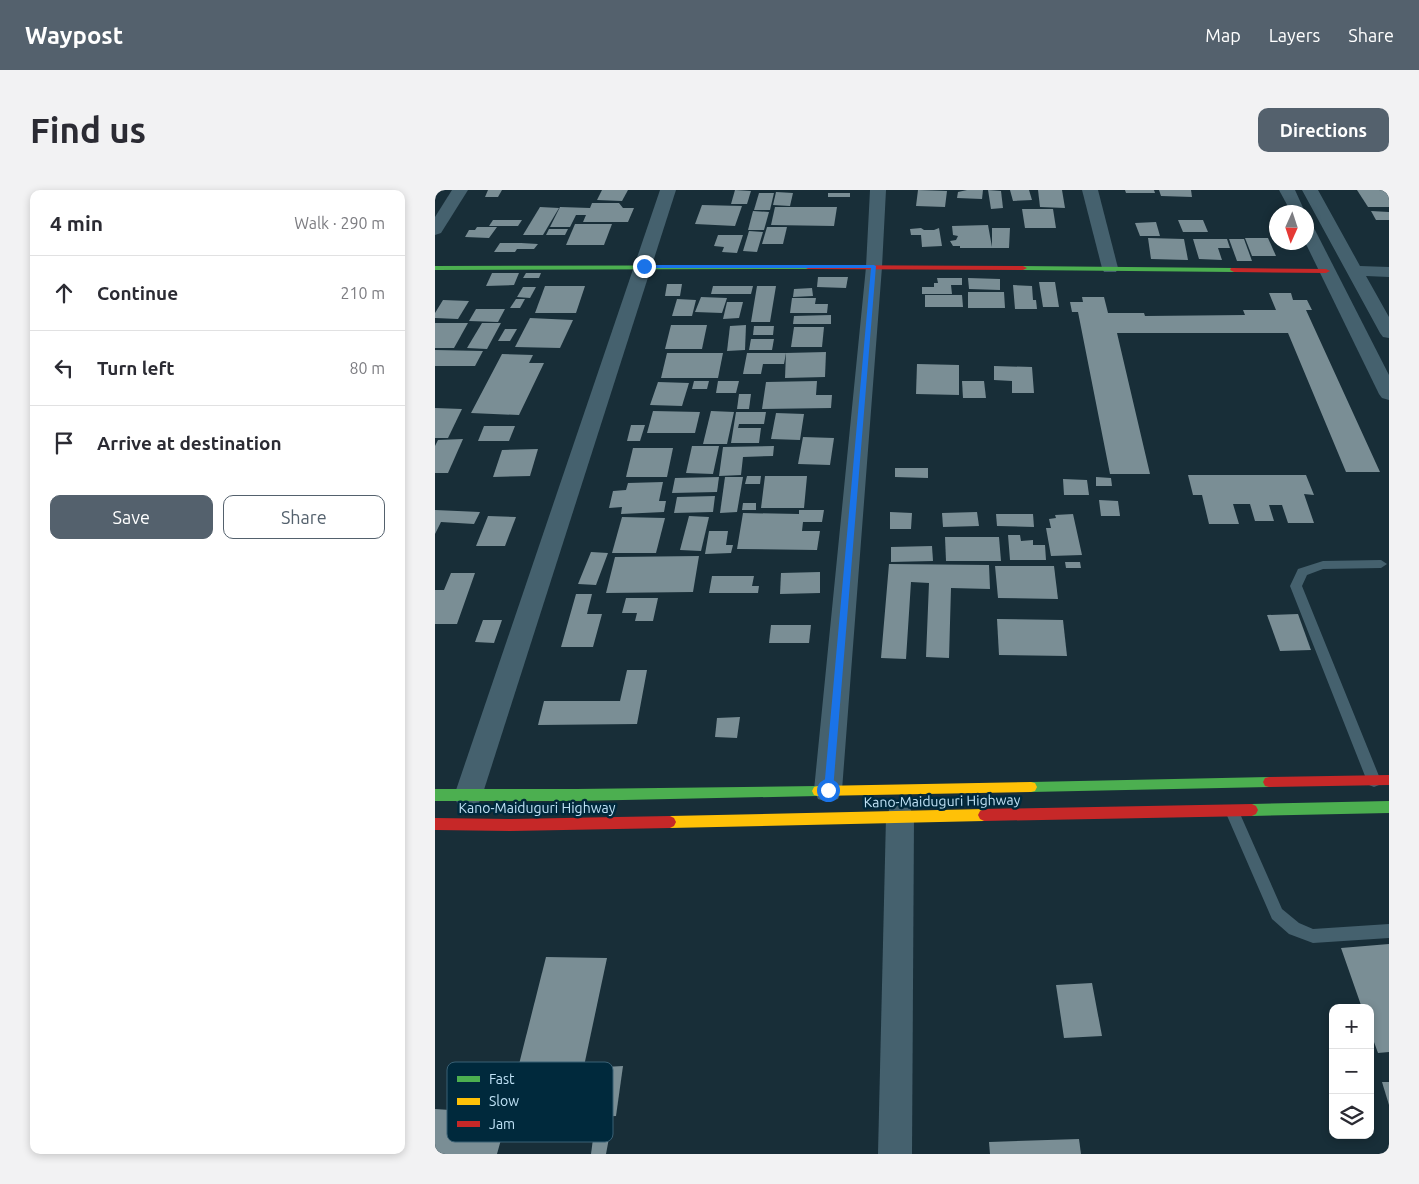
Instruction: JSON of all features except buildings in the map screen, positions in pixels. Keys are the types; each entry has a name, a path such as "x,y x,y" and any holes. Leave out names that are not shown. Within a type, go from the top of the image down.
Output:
{"main road":[{"path":"435,268 874,266 1327,271"},
{"name":"Kano-Maiduguri Highway","path":"435,795 468,796 1389,780"},
{"name":"Kano-Maiduguri Highway","path":"435,824 511,825 1389,807"}],"street":[{"path":"435,230 460,190"},
{"path":"468,796 644,266 667,190"},
{"path":"828,790 874,266 878,190"},
{"path":"1090,190 1110,268"},
{"path":"1287,190 1294,205"},
{"path":"1310,190 1389,332"},
{"path":"1314,244 1389,394"},
{"path":"1355,271 1389,272"},
{"path":"895,1154 900,817"}],"lane":[{"path":"1374,781 1295,586 1302,572 1323,565 1381,564"},
{"path":"1231,811 1277,914 1294,929 1313,936 1389,930"}],"traffic: fast":[{"path":"435,268 808,267"},
{"path":"1023,268 1234,270"},
{"path":"1031,787 1269,782"},
{"path":"435,795 818,791"},
{"path":"1252,810 1389,807"}],"traffic: slow":[{"path":"818,791 1031,787"},
{"path":"670,822 984,815"}],"traffic: jam":[{"path":"808,267 1023,268"},
{"path":"1234,270 1326,271"},
{"path":"1269,782 1389,780"},
{"path":"984,815 1252,810"},
{"path":"435,824 511,825 670,822"}],"route":[{"path":"644,266 874,266 828,790"}]}
